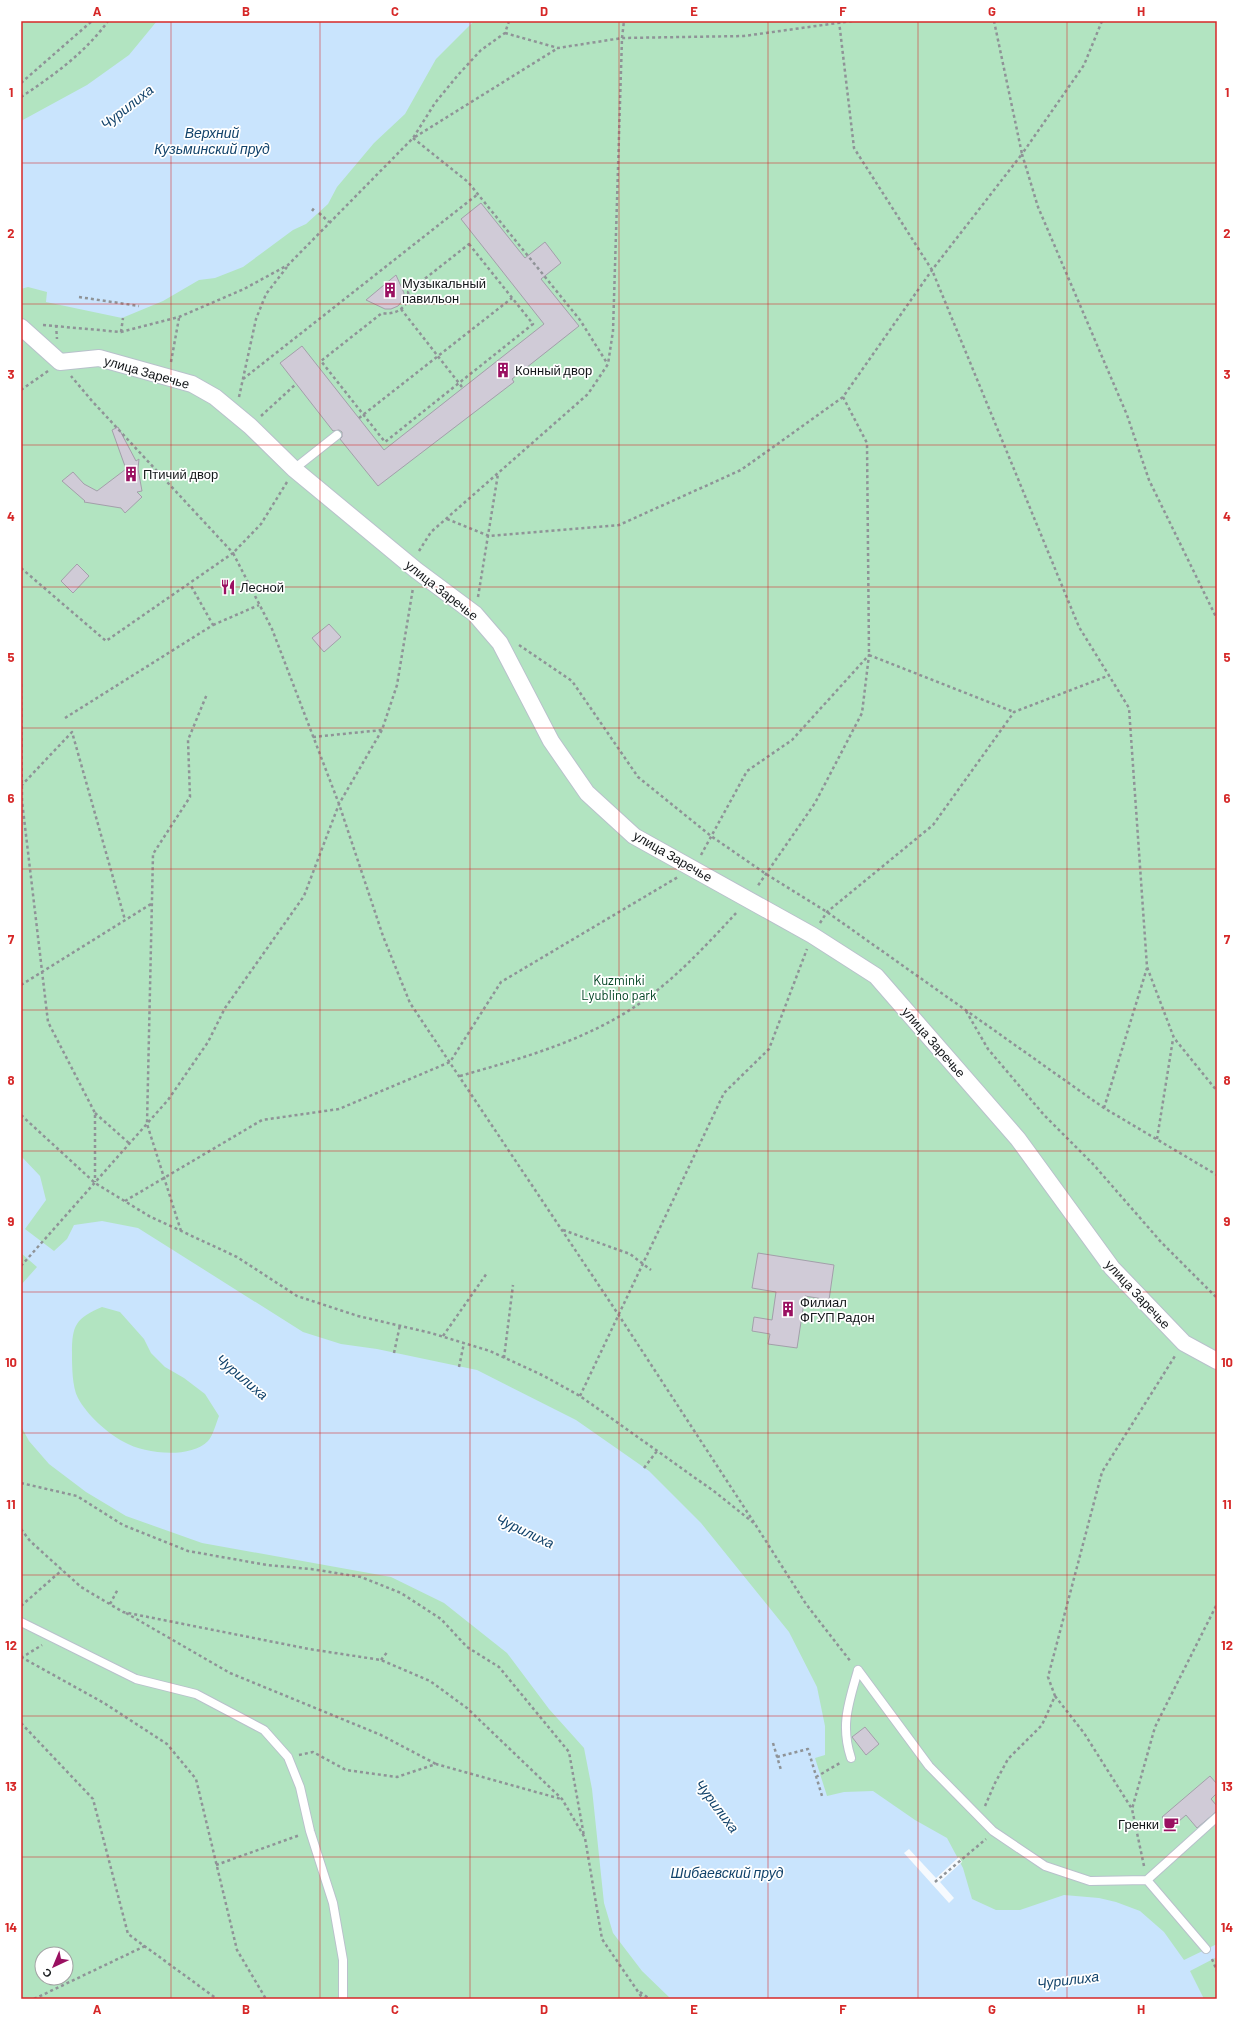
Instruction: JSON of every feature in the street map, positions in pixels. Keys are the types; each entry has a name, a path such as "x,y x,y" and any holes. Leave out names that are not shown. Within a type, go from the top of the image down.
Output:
{"street":[{"path":"21,327 60,362"},
{"name":"улица Заречье","path":"60,362 99,358 168,376 192,384 215,397 250,426 294,469 416,570 475,614 500,643 551,741 587,793 634,836 812,935 876,976 1018,1140 1112,1268 1184,1343 1217,1361"}],"lane":[{"path":"294,469 337,435"},
{"path":"21,1622 136,1679 196,1694 264,1730 288,1757 300,1787 310,1831 333,1904 343,1960 343,1999"},
{"path":"852,1758 846,1742 846,1714 858,1670"},
{"path":"858,1670 929,1766 993,1831 1045,1866 1090,1881 1147,1880 1217,1818"},
{"path":"1147,1880 1206,1949"}],"path":[{"path":"21,83 92,21"},
{"path":"21,97 74,58 101,32 108,21"},
{"path":"235,413 256,318 266,294 288,265 413,138 435,104 458,75 481,50 505,33 509,21"},
{"path":"21,1266 168,1100 208,1042 225,1008 304,896 339,804 382,730 397,685 418,553 431,532 588,394 608,364 613,332 622,38 624,21"},
{"path":"413,138 558,48 622,38 744,36 852,21"},
{"path":"994,21 1022,154 1038,207 1127,415 1150,480 1217,619"},
{"path":"446,518 489,536 619,525 741,470 843,397 932,270 1022,154 1084,65 1102,21"},
{"path":"839,22 854,148 932,270 1079,627 1129,708 1147,967 1174,1038 1217,1091"},
{"path":"505,33 558,48"},
{"path":"413,138 468,182 580,320 608,364"},
{"path":"243,379 478,194"},
{"path":"312,211 315,208"},
{"path":"319,213 329,222"},
{"path":"469,244 512,298 533,324 385,442 321,361 382,313 390,314 401,309 409,299 408,292 469,244"},
{"path":"42,324 121,332 179,318 244,289 288,265"},
{"path":"78,298 138,306"},
{"path":"359,418 512,298"},
{"path":"401,309 462,387"},
{"path":"121,332 123,318"},
{"path":"168,376 179,318"},
{"path":"21,390 60,362 92,401 233,553 272,630 339,804 383,936 410,1003 618,1314 806,1604 858,1670"},
{"path":"318,366 323,363"},
{"path":"250,426 296,384"},
{"path":"460,1076 533,1055 600,1027 651,996 709,942 749,899 814,803 862,713 869,655 867,443 843,397"},
{"path":"21,568 106,640 190,584 233,553 261,524 294,469"},
{"path":"475,614 499,473"},
{"path":"190,584 213,625"},
{"path":"65,718 213,625 259,605"},
{"path":"514,641 572,681 638,777 711,836 766,874 828,912 1104,1108 1217,1175"},
{"path":"869,655 1014,712"},
{"path":"125,1202 262,1120 339,1109 450,1062 501,982 693,868 747,771 792,740 869,655"},
{"path":"580,1396 724,1093 769,1049 812,935 828,912 933,825 1014,712 1110,675"},
{"path":"21,684 22,801 48,1022 95,1113 130,1144"},
{"path":"180,1231 147,1124 153,854 190,797 188,740 207,694"},
{"path":"313,737 382,730"},
{"path":"21,786 72,732 125,920"},
{"path":"21,985 152,904"},
{"path":"1104,1108 1147,967"},
{"path":"965,1009 988,1049 1044,1115 1093,1164 1161,1242 1217,1298"},
{"path":"1157,1139 1174,1038"},
{"path":"95,1113 95,1183"},
{"path":"21,1115 95,1183 149,1216 237,1257 297,1296 358,1316 443,1336 464,1343 504,1358 580,1396 755,1524"},
{"path":"562,1230 630,1254 651,1270"},
{"path":"443,1336 487,1273"},
{"path":"504,1358 513,1286"},
{"path":"394,1353 400,1326"},
{"path":"459,1367 464,1343"},
{"path":"1147,1880 1132,1809 1084,1733 1055,1696 1048,1677 1102,1472 1184,1343"},
{"path":"644,1468 657,1451"},
{"path":"21,1483 77,1496 123,1525 188,1551 268,1565 311,1568 361,1577 407,1597 441,1618 467,1647 499,1667 569,1752 602,1939 644,1999"},
{"path":"21,1529 30,1541 81,1587 230,1673 381,1736 436,1764 562,1799"},
{"path":"21,1606 62,1570"},
{"path":"110,1604 118,1589"},
{"path":"1132,1809 1155,1727 1217,1604"},
{"path":"123,1612 301,1647 381,1660 430,1681 467,1708 562,1799 585,1838"},
{"path":"53,1638 21,1657 104,1704 167,1744 196,1779 237,1950 266,1999"},
{"path":"381,1660 388,1651"},
{"path":"980,1818 994,1783 1008,1759 1042,1725 1055,1696"},
{"path":"21,1723 93,1799 128,1934 217,1999"},
{"path":"773,1743 781,1770"},
{"path":"777,1757 808,1749 822,1796"},
{"path":"288,1757 313,1752 346,1770 397,1777 436,1764"},
{"path":"816,1777 852,1758"},
{"path":"216,1865 310,1831"},
{"path":"935,1882 989,1836"},
{"path":"34,1999 145,1946"},
{"path":"1212,1960 1217,1971"},
{"path":"640,1992 650,1999"}],"green space":[{"name":"Kuzminki Lyublino park","path":"21,21 1217,21 1217,1999 21,1999"}],"water":[{"name":"Верхний Кузьминский пруд","path":"157,21 474,21 436,59 405,114 374,143 337,187 328,204 306,224 293,230 243,267 215,278 199,280 163,301 122,318 46,302 47,292 28,287 21,289 21,121 87,85 129,55"},
{"name":"Шибаевский пруд","path":"21,1156 40,1176 46,1200 25,1229 54,1251 67,1239 74,1225 102,1221 138,1228 303,1332 341,1344 377,1349 477,1370 576,1420 649,1471 701,1523 789,1632 817,1687 825,1726 825,1755 815,1758 827,1796 844,1792 873,1791 915,1820 947,1838 963,1868 972,1899 996,1910 1020,1910 1064,1895 1099,1898 1116,1902 1140,1911 1164,1932 1184,1960 1217,1944 1217,1957 1190,1971 1204,1999 671,1999 642,1971 613,1933 604,1903 592,1789 584,1748 549,1709 507,1653 444,1603 391,1577 202,1543 126,1516 86,1492 49,1464 29,1441 21,1426 21,1285 37,1267 21,1253","holes":["102,1307 120,1312 144,1339 151,1353 165,1367 184,1378 205,1394 219,1416 210,1439 200,1447 167,1453 155,1452 133,1446 104,1429 92,1417 78,1398 73,1382 72,1370 72,1343 77,1324 86,1315"]}],"pier":[{"path":"909,1849 936,1878 959,1857 962,1862 940,1882 954,1898 949,1903 904,1853"}],"building":[{"name":"Конный двор","path":"481,203 525,258 545,242 561,263 541,279 579,326 512,379 514,382 378,486 340,439 342,437 342,432 339,430 333,431 280,363 302,346 384,450 544,324 461,219"},
{"name":"Музыкальный павильон","path":"396,275 404,293 403,300 398,306 391,309 385,309 366,300"},
{"name":"Птичий двор","path":"118,427 136,461 139,459 138,469 142,491 137,492 142,497 125,513 121,508 84,502 85,501 62,481 73,472 84,484 97,491 126,469 112,430"},
{"path":"77,564 89,576 73,593 61,581"},
{"path":"329,624 341,637 324,652 312,638"},
{"name":"Филиал ФГУП Радон","path":"758,1253 834,1265 829,1300 805,1296 797,1348 768,1344 770,1334 752,1331 754,1317 772,1320 776,1292 752,1288"},
{"path":"865,1727 879,1744 866,1755 852,1737"},
{"path":"1210,1776 1217,1784 1217,1793 1211,1799 1217,1806 1217,1811 1197,1828 1186,1815 1171,1828 1162,1817"}],"place":[{"name":"Музыкальный павильон","path":"390,290"},
{"name":"Конный двор","path":"503,370"},
{"name":"Птичий двор","path":"131,474"},
{"name":"Лесной","path":"228,587"},
{"name":"Филиал ФГУП Радон","path":"788,1309"},
{"name":"Гренки","path":"1171,1824"}],"water label":[{"name":"Чурилиха","path":"127,107"},
{"name":"Чурилиха","path":"242,1377"},
{"name":"Чурилиха","path":"525,1531"},
{"name":"Чурилиха","path":"717,1806"},
{"name":"Чурилиха","path":"1068,1980"}]}
